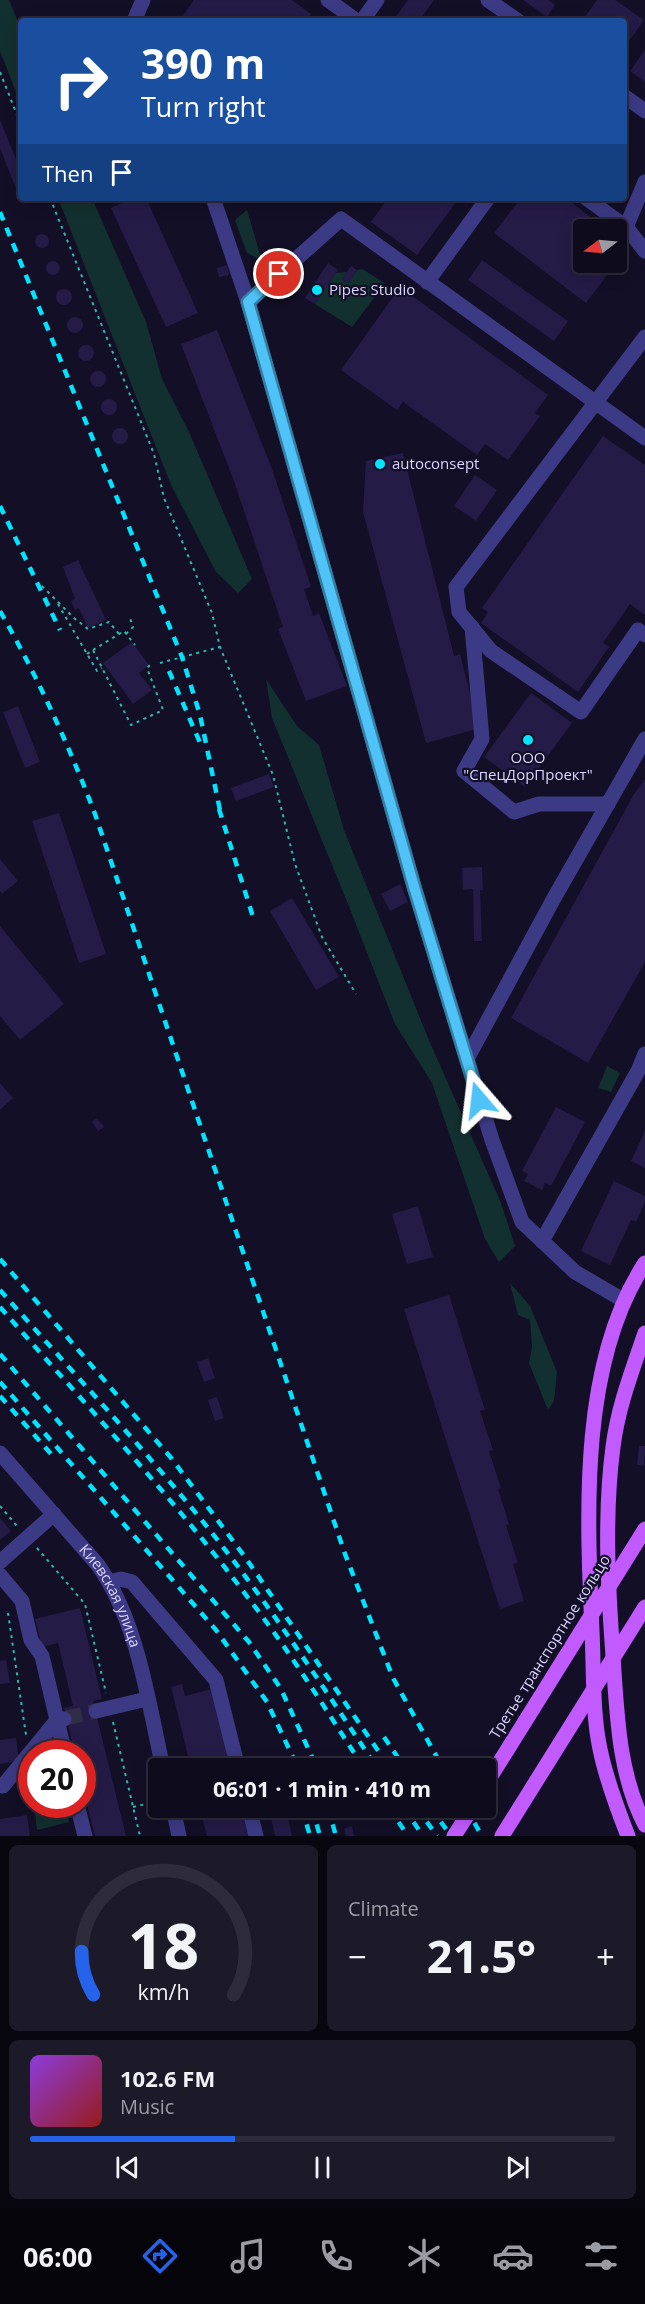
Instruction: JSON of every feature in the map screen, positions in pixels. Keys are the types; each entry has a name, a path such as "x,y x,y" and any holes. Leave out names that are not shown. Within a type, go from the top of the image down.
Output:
{"main road":[{"path":"628,1836 614,1800 600,1748 595,1700 589,1510 594,1432 603,1370 623,1300 645,1263"},
{"path":"645,1333 621,1402 613,1448 609,1605 623,1764 645,1825"},
{"name":"Третье транспортное кольцо","path":"496,1768 645,1529"},
{"path":"502,1836 645,1607"},
{"path":"454,1836 466,1818"}],"street":[{"path":"135,18 143,0"},
{"path":"328,0 353,18"},
{"path":"364,18 377,0"},
{"path":"488,0 514,18"},
{"path":"627,98 645,111"},
{"path":"627,225 645,182"},
{"path":"214,201 248,302 415,890 492,1140 522,1222 574,1272 623,1300"},
{"path":"427,282 486,201"},
{"path":"590,201 615,219"},
{"path":"248,302 341,219 645,438"},
{"path":"627,228 645,251"},
{"path":"645,337 456,587 459,612 491,651 581,712 638,630 645,635"},
{"path":"472,627 483,740 464,771 514,812 539,804 608,804"},
{"path":"467,1059 645,740"},
{"path":"542,1241 645,1054"},
{"path":"626,1092 645,1081"},
{"name":"Киевская улица","path":"0,1453 110,1582 126,1616 161,1758"},
{"path":"0,1562 54,1514"},
{"path":"0,1575 22,1601 32,1640 42,1656 62,1719 64,1740"},
{"path":"110,1582 121,1579 132,1582 216,1680 236,1758"},
{"path":"103,1710 147,1699"},
{"path":"43,1740 62,1719"},
{"path":"3,1786 18,1769"},
{"path":"80,1818 85,1836"},
{"path":"174,1818 179,1836"},
{"path":"252,1818 256,1836"}],"path":[{"path":"0,72 18,117"},
{"path":"51,201 154,454 164,498 212,613 220,647 273,776 295,864 322,937 356,994"},
{"path":"42,586 88,629 109,622 119,634"},
{"path":"56,600 96,671 102,668"},
{"path":"126,634 133,627 130,618"},
{"path":"87,654 124,631 135,645"},
{"path":"160,663 220,647"},
{"path":"93,650 131,724 163,710 147,668 151,664"},
{"path":"0,1506 85,1604 103,1710 140,1836"},
{"path":"11,1589 8,1612 27,1740"},
{"path":"133,1807 148,1804"}],"green space":[{"path":"0,0 9,0 18,22 18,97 0,51"},
{"path":"59,201 93,201 146,322 162,379 189,432 252,579 238,593 216,572 171,485"},
{"path":"247,210 262,261 247,253 235,220"},
{"path":"362,269 385,283 352,327 315,304 336,273 347,272 342,279 348,283 357,270"},
{"path":"266,679 297,726 319,745 344,830 428,1038 501,1203 515,1246 499,1262 485,1239 432,1083 395,1024 272,718"},
{"path":"607,1066 620,1073 611,1092 598,1088"},
{"path":"510,1283 530,1306 557,1372 554,1401 548,1410 529,1363 532,1347 530,1320 518,1315"},
{"path":"36,1818 68,1818 69,1822 37,1830"}],"building":[{"path":"194,0 292,0 311,14 308,18 181,18"},
{"path":"408,0 434,0 421,18 395,18"},
{"path":"523,0 548,0 555,5 547,17"},
{"path":"597,0 615,0 644,20 627,44 627,18 584,18"},
{"path":"645,50 645,82 630,71"},
{"path":"0,120 18,164 18,188 16,189 0,148"},
{"path":"126,201 147,201 198,313 166,327 111,208"},
{"path":"386,201 457,201 417,255 371,222"},
{"path":"519,201 570,201 593,219 573,219 573,273 609,273 586,303 494,233"},
{"path":"39,234 45,234 49,241 45,248 39,248 35,244 35,238"},
{"path":"482,260 568,321 554,341 468,280"},
{"path":"50,261 56,261 60,268 56,275 50,275 46,271 46,265"},
{"path":"328,263 338,270 315,304 305,298"},
{"path":"227,265 229,275 219,277 217,268"},
{"path":"351,266 357,270 348,283 342,279"},
{"path":"400,287 548,395 535,413 540,416 508,460 485,444 477,455 403,402 397,410 341,370"},
{"path":"64,289 72,297 64,305 56,297"},
{"path":"75,317 83,325 75,333 67,325"},
{"path":"217,330 272,469 311,587 304,589 313,616 319,613 347,686 306,701 278,629 283,627 234,481 181,344"},
{"path":"86,345 94,353 86,361 78,353"},
{"path":"98,371 106,379 98,387 90,379"},
{"path":"109,399 117,407 109,415 101,407"},
{"path":"120,428 128,436 120,444 112,436"},
{"path":"603,436 645,465 645,615 630,604 603,643 609,647 578,692 481,623 488,612 482,608"},
{"path":"403,453 454,656 460,654 478,725 477,729 426,743 363,512 366,461"},
{"path":"475,475 497,490 476,521 454,506"},
{"path":"78,560 106,620 88,628 79,608 75,610 71,601 75,599 63,567"},
{"path":"132,642 149,665 139,673 152,690 133,704 103,663"},
{"name":"ООО \"СпецДорПроект\"","path":"531,693 572,723 525,787 484,757"},
{"path":"18,706 40,762 25,768 3,712"},
{"path":"269,774 274,787 236,801 231,788"},
{"path":"645,779 645,962 588,1063 511,1018 634,794"},
{"path":"59,813 106,954 79,963 32,821"},
{"path":"0,859 18,881 2,894 0,891"},
{"path":"482,867 483,890 480,890 482,941 474,941 473,889 463,890 462,868"},
{"path":"400,884 408,902 390,911 381,894"},
{"path":"292,898 339,977 316,990 270,911"},
{"path":"0,926 64,1004 20,1040 0,1016"},
{"path":"0,1083 13,1098 0,1110"},
{"path":"556,1107 585,1122 551,1186 545,1183 542,1190 524,1181 528,1174 522,1171"},
{"path":"97,1118 104,1127 98,1131 92,1122"},
{"path":"645,1131 645,1168 631,1161"},
{"path":"614,1181 645,1196 645,1202 636,1222 631,1220 610,1265 581,1251"},
{"path":"418,1206 433,1257 407,1264 392,1214"},
{"path":"449,1295 485,1410 480,1411 493,1450 489,1451 501,1488 498,1489 509,1524 506,1525 518,1563 513,1564 524,1601 500,1609 404,1309"},
{"path":"208,1358 215,1378 204,1382 197,1362"},
{"path":"217,1397 224,1418 215,1421 208,1400"},
{"path":"639,1446 645,1446 644,1466 637,1465"},
{"path":"0,1518 11,1531 0,1540"},
{"path":"80,1608 102,1699 93,1701 126,1836 95,1836 90,1818 96,1818 96,1740 72,1740 64,1708 73,1706 58,1643 42,1647 35,1619"},
{"path":"6,1660 10,1683 0,1684 0,1661"},
{"path":"182,1684 185,1696 212,1689 229,1758 189,1758 171,1687"},
{"path":"16,1738 18,1761 0,1764 0,1740"},
{"path":"18,1816 27,1818 30,1836 0,1836 0,1819"},
{"path":"202,1818 244,1818 248,1836 207,1836"},
{"path":"271,1818 288,1818 292,1836 275,1836"},
{"path":"352,1826 354,1836 346,1836 344,1829"}],"tunnel":[{"path":"67,1718 96,1711"}],"railway":[{"path":"0,212 182,657 200,715 221,815"},
{"path":"0,506 60,630"},
{"path":"0,611 51,710 95,814 345,1554 393,1678 437,1758"},
{"path":"169,671 201,745"},
{"path":"219,809 254,920"},
{"path":"0,1259 172,1459 245,1557 383,1758"},
{"path":"0,1290 129,1434 204,1523 272,1613 370,1758"},
{"path":"0,1307 157,1485 217,1558 277,1637 358,1758"},
{"path":"0,1354 249,1642 281,1689 312,1758"},
{"path":"0,1382 216,1630 267,1702 293,1758"},
{"path":"0,1396 51,1454"},
{"path":"384,1737 398,1758"},
{"path":"305,1818 310,1836"},
{"path":"315,1818 320,1836"},
{"path":"331,1818 336,1836"},
{"path":"396,1818 408,1836"},
{"path":"411,1818 423,1836"},
{"path":"424,1818 437,1836"},
{"path":"438,1818 451,1836"},
{"path":"472,1818 482,1836"}],"place":[{"name":"Pipes Studio","path":"317,290"},
{"name":"autoconsept","path":"380,464"},
{"name":"ООО \"СпецДорПроект\"","path":"528,740"}],"route":[{"path":"279,274 248,302 415,890 479,1100"}]}
